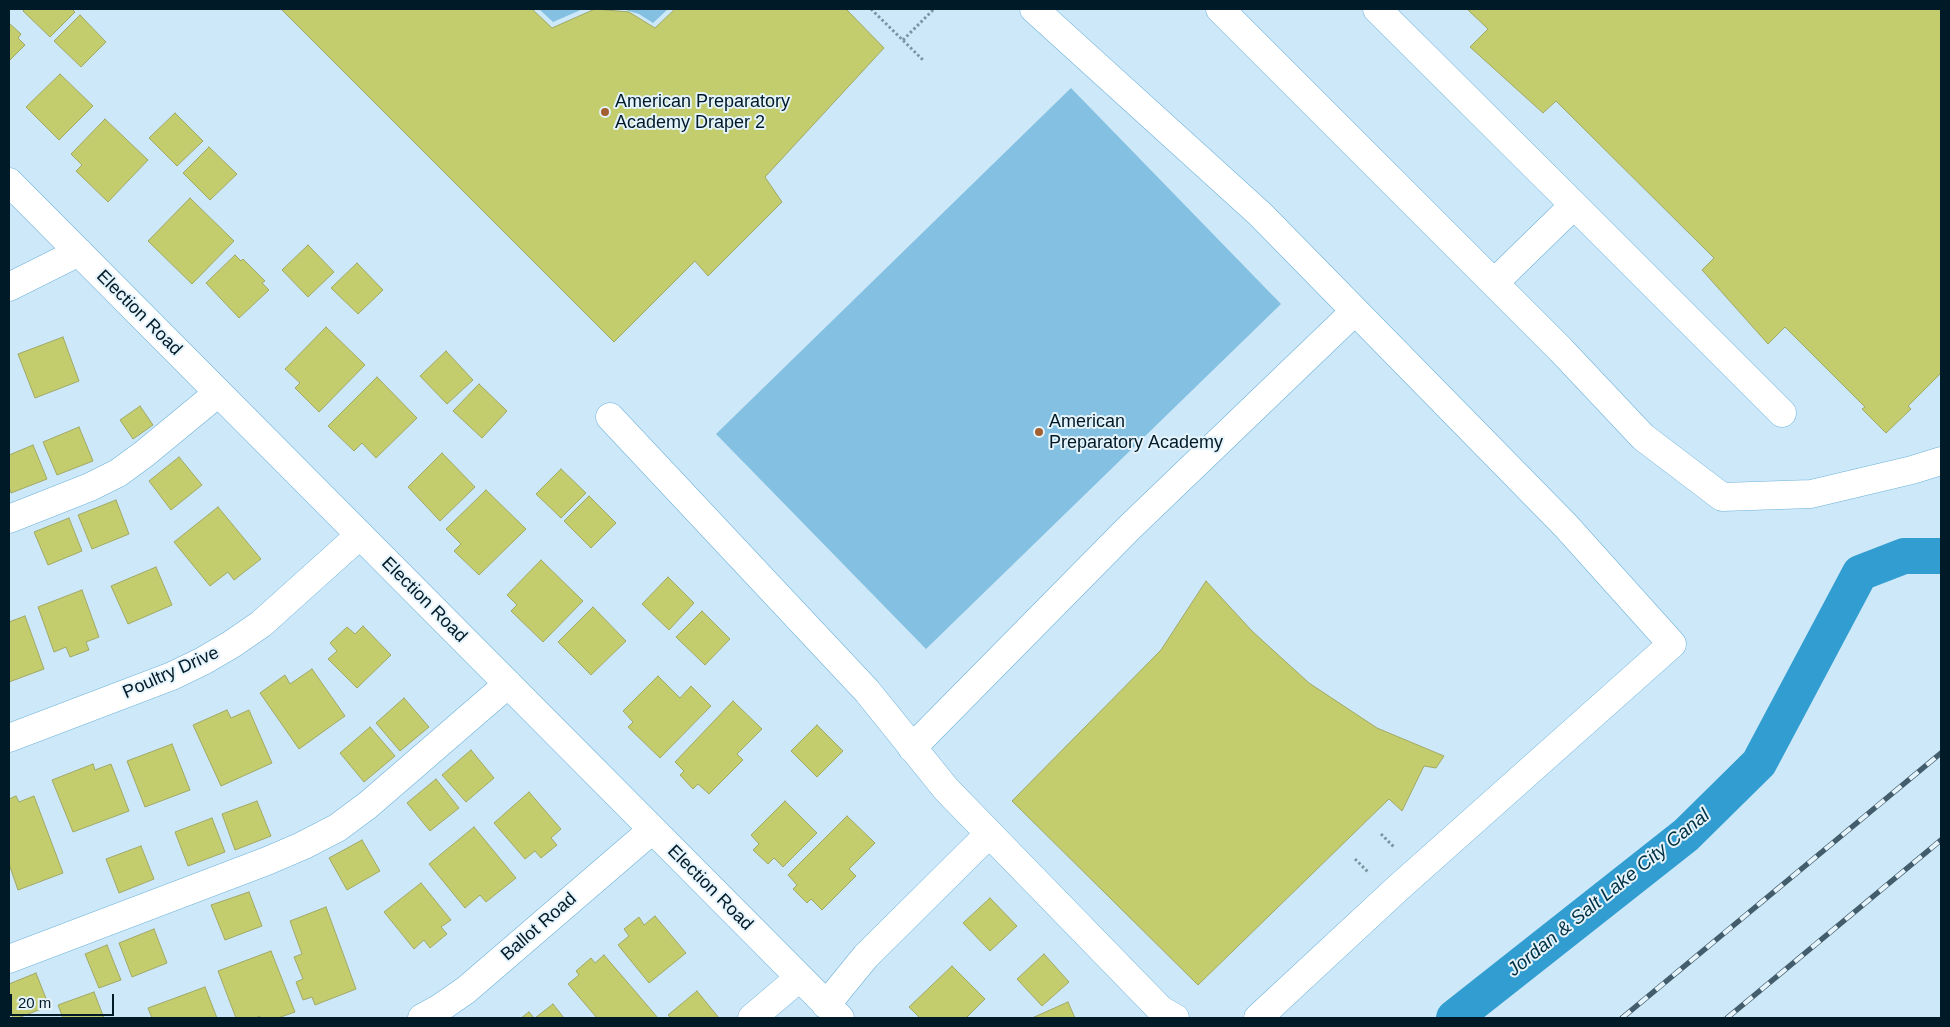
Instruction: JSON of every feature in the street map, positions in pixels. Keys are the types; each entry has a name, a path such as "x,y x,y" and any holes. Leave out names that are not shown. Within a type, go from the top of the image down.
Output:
{"street":[{"path":"1034,9 1260,214 1566,526 1672,644 1410,877 1258,1018"},
{"path":"1220,9 1561,350 1643,437 1722,497 1811,494 1912,470 1941,461"},
{"path":"1377,9 1782,413"},
{"name":"Election Road","path":"9,182 833,1012"},
{"path":"1494,283 1574,205"},
{"path":"9,287 79,252"},
{"path":"912,748 1130,528 1355,311"},
{"path":"9,518 90,487 118,472 144,454 218,393"},
{"path":"610,417 867,691 946,790 1161,1010 1175,1018"},
{"name":"Poultry Drive","path":"9,738 172,676 203,661 232,644 260,624 360,535"},
{"path":"9,959 267,861 337,828 368,805 508,684"},
{"name":"Ballot Road","path":"422,1018 466,990 652,830"},
{"path":"833,1012 866,956 989,834"},
{"path":"752,1018 800,978"}],"path":[{"path":"871,9 924,61"},
{"path":"903,40 934,9"}],"shaded area":[{"path":"539,9 583,9 553,22"},
{"path":"622,9 668,9 653,23 639,14"},
{"path":"1071,88 1281,304 926,649 716,434"}],"building":[{"path":"25,9 72,9 75,12 50,37 23,11"},
{"name":"American Preparatory Academy Draper 2","path":"281,9 532,9 552,28 595,9 629,12 655,28 675,9 846,9 884,48 765,177 782,202 708,276 695,261 614,342"},
{"path":"1467,9 1941,9 1941,373 1908,406 1911,409 1886,433 1862,409 1865,407 1785,327 1768,344 1702,270 1714,258 1556,101 1543,113 1470,47 1488,29"},
{"path":"80,15 106,42 81,67 54,41"},
{"path":"9,23 21,34 18,38 25,45 9,61"},
{"path":"60,74 93,106 59,140 26,107"},
{"path":"175,113 203,141 177,166 149,138"},
{"path":"105,119 148,160 108,202 76,171 82,165 71,154"},
{"path":"209,147 237,174 210,200 183,173"},
{"path":"190,198 234,241 192,284 148,241"},
{"path":"308,245 334,272 308,297 282,270"},
{"path":"235,255 241,261 243,259 265,281 262,283 269,290 239,318 206,283"},
{"path":"357,263 383,290 358,314 331,288"},
{"path":"326,327 365,365 319,412 295,388 300,383 285,369"},
{"path":"63,337 79,381 35,398 18,354"},
{"path":"446,351 473,380 447,404 420,376"},
{"path":"377,377 417,418 376,458 362,443 354,451 328,426"},
{"path":"479,384 507,411 482,438 453,411"},
{"path":"140,406 153,425 133,439 120,420"},
{"path":"79,427 93,461 57,475 43,442"},
{"path":"33,445 47,479 11,493 9,487 9,455"},
{"path":"442,453 475,487 440,521 408,487"},
{"path":"179,457 202,485 171,510 149,481"},
{"path":"561,469 586,493 561,518 536,494"},
{"path":"486,490 526,529 479,575 454,551 461,544 446,529"},
{"path":"589,496 616,523 591,548 564,521"},
{"path":"116,500 129,534 92,549 78,515"},
{"path":"218,507 261,559 234,580 228,572 210,586 174,542"},
{"path":"69,518 82,551 48,565 34,532"},
{"path":"541,560 583,601 543,642 511,611 517,605 507,595"},
{"path":"156,567 172,605 128,624 111,586"},
{"path":"668,577 694,603 669,630 642,604"},
{"path":"1206,581 1252,631 1309,683 1377,728 1444,756 1436,768 1424,766 1402,811 1389,799 1198,985 1012,801 1161,650"},
{"path":"82,590 99,637 86,642 89,650 70,657 66,647 54,652 38,607"},
{"path":"593,607 626,641 591,675 558,642"},
{"path":"702,611 730,639 705,665 676,637"},
{"path":"25,616 44,669 9,682 9,622"},
{"path":"363,626 391,655 357,688 328,659 337,651 330,643 347,627 355,634"},
{"path":"312,669 345,716 299,749 260,693 285,675 290,684"},
{"path":"658,676 680,698 691,686 711,706 660,758 628,727 633,722 623,711"},
{"path":"404,698 429,727 400,751 376,723"},
{"path":"733,701 762,729 737,754 743,760 709,794 698,784 693,789 680,775 684,771 675,762"},
{"path":"227,710 231,718 249,710 272,763 221,786 193,725"},
{"path":"817,725 843,751 817,777 791,751"},
{"path":"370,727 395,756 364,782 340,753"},
{"path":"172,744 190,790 145,807 127,761"},
{"path":"471,750 494,778 466,802 442,775"},
{"path":"93,764 95,770 111,764 129,811 73,832 52,780"},
{"path":"436,779 459,808 430,831 407,803"},
{"path":"529,792 561,829 551,838 557,845 541,858 535,851 525,859 494,823"},
{"path":"16,796 19,802 34,796 63,873 18,890 9,864 9,799"},
{"path":"257,801 271,836 235,850 222,814"},
{"path":"785,801 817,833 783,867 774,858 768,864 753,850 759,844 751,835"},
{"path":"847,816 875,843 849,869 856,876 822,910 811,899 807,903 793,889 797,885 788,875"},
{"path":"212,818 225,852 188,866 175,832"},
{"path":"474,827 516,878 486,902 480,895 465,908 429,864"},
{"path":"362,840 380,871 347,890 329,858"},
{"path":"141,846 154,879 119,893 106,859"},
{"path":"421,883 451,920 441,927 447,934 430,948 424,940 414,949 384,912"},
{"path":"249,892 262,926 225,940 211,905"},
{"path":"990,898 1017,926 990,951 963,923"},
{"path":"326,907 356,989 315,1005 312,997 303,1000 296,982 303,979 294,957 302,954 290,921"},
{"path":"655,916 686,953 649,983 618,945 629,936 624,929 639,917 644,925"},
{"path":"154,929 167,963 132,977 119,943"},
{"path":"107,945 121,980 99,988 85,954"},
{"path":"271,951 295,1012 278,1018 260,1018 260,1016 255,1018 236,1018 218,971"},
{"path":"1044,954 1069,982 1042,1006 1017,979"},
{"path":"604,955 658,1018 597,1018 568,984 579,975 576,971 591,958 595,963"},
{"path":"952,966 985,999 966,1018 920,1018 909,1007"},
{"path":"36,973 49,1006 18,1018 13,1018 9,1008 9,984"},
{"path":"205,987 217,1018 152,1018 148,1008"},
{"path":"697,991 719,1018 671,1018 668,1015"},
{"path":"94,992 104,1018 63,1018 58,1005"},
{"path":"1068,1002 1075,1018 1032,1018"},
{"path":"553,1004 564,1018 535,1018"},
{"path":"529,1012 534,1018 521,1018"}],"waterway":[{"name":"Jordan & Salt Lake City Canal","path":"1454,1018 1686,835 1759,763 1860,573 1904,556 1941,556"}],"railway":[{"path":"1622,1018 1941,753"},
{"path":"1727,1018 1941,840"}],"place":[{"name":"American Preparatory Academy Draper 2","path":"605,112"},
{"name":"American Preparatory Academy","path":"1039,432"}]}
